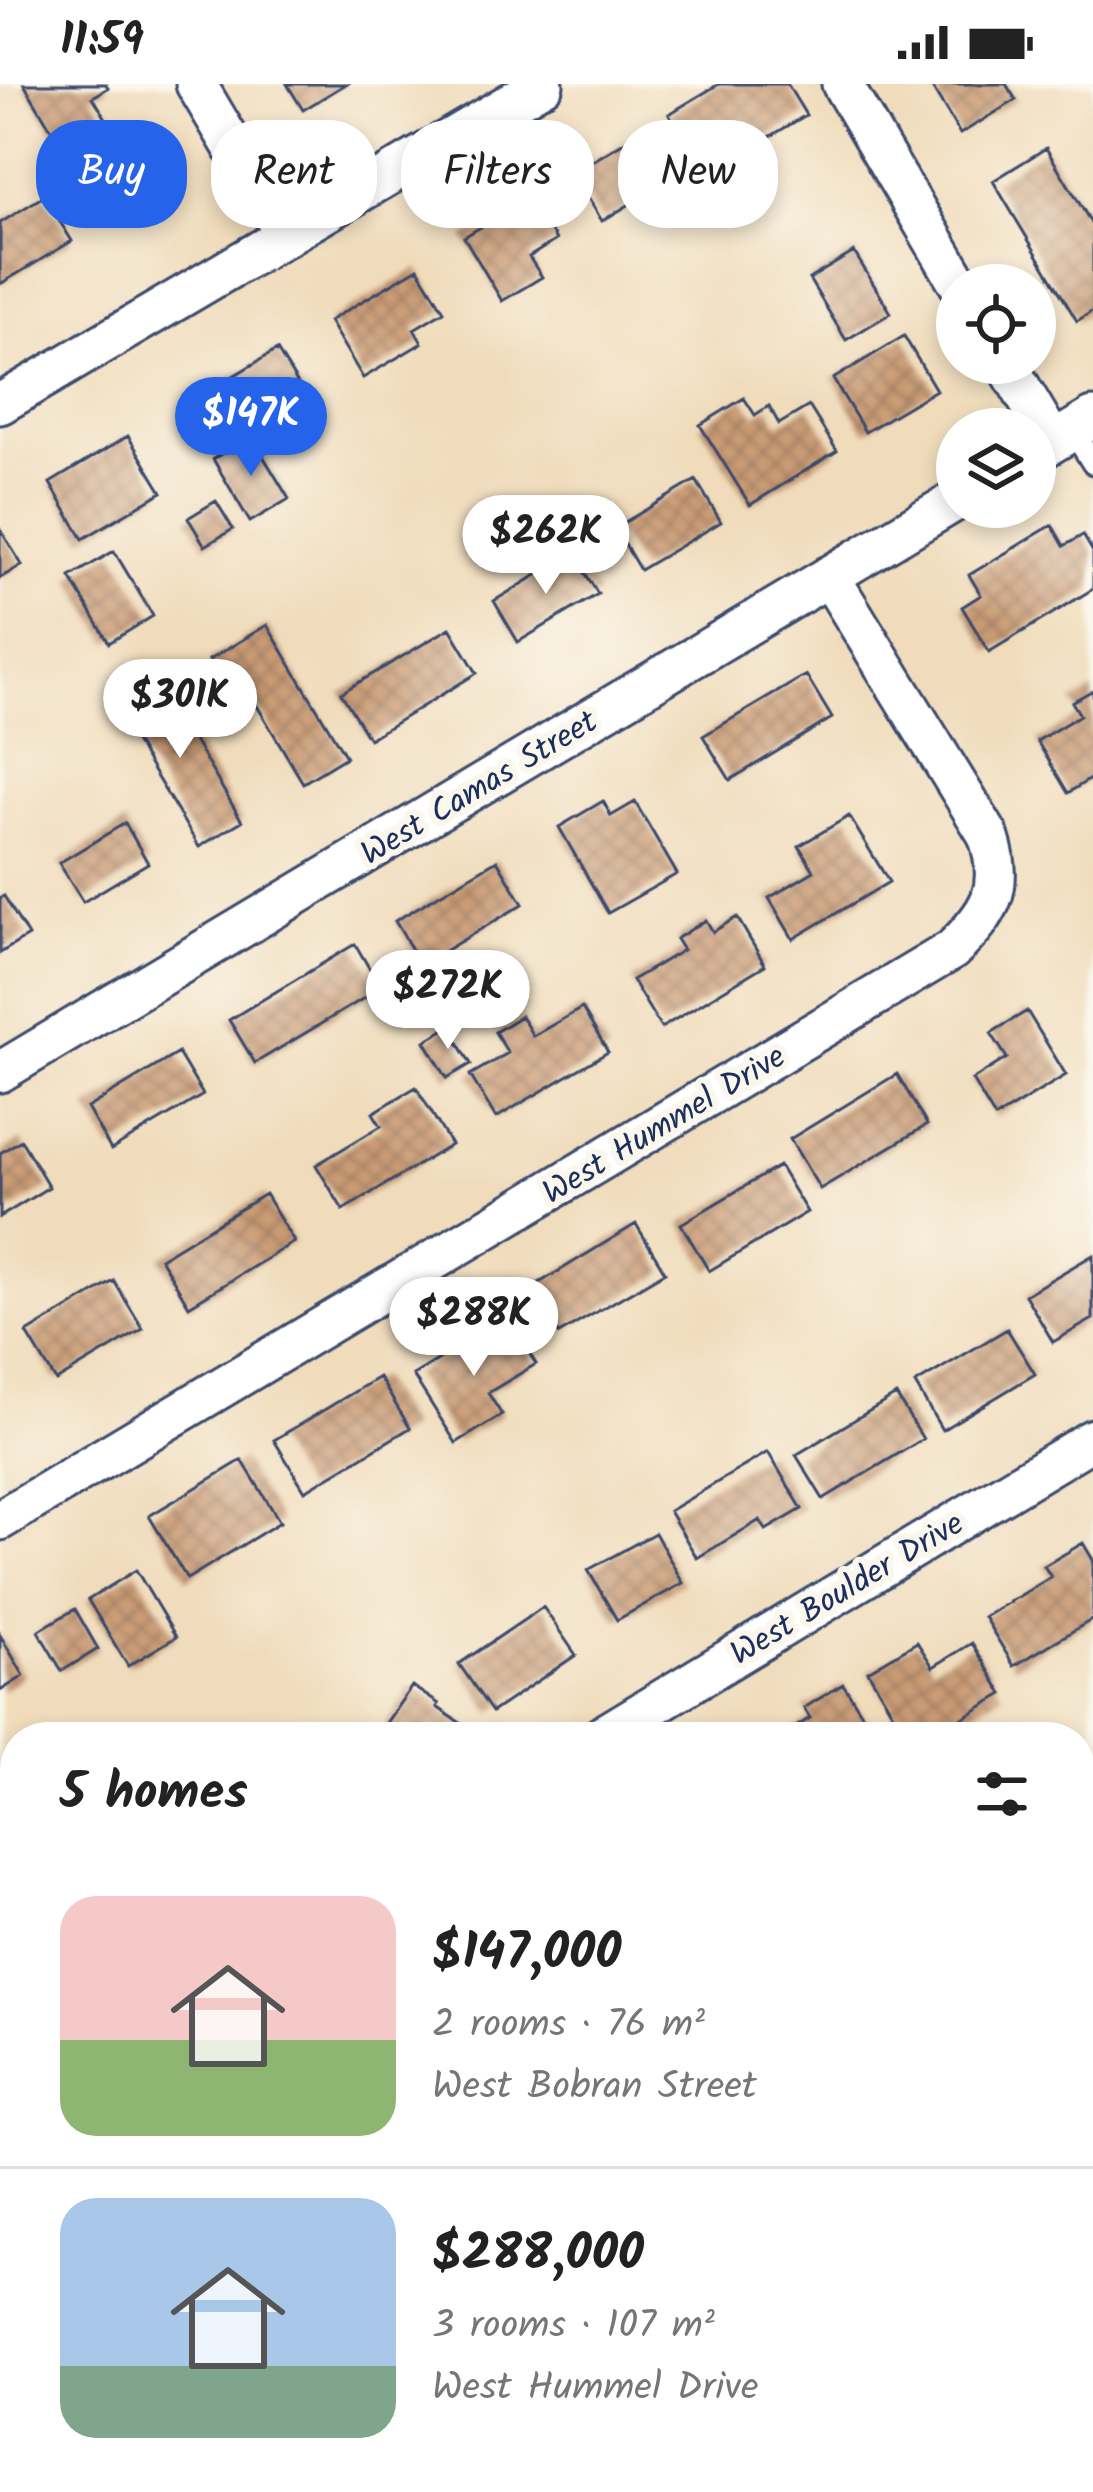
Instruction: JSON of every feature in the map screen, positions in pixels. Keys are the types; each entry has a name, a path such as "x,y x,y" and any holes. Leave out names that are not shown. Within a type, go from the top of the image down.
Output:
{"street":[{"path":"196,84 286,236"},
{"path":"0,404 543,84"},
{"path":"842,84 948,264"},
{"path":"1023,384 1069,441"},
{"name":"West Camas Street","path":"0,1072 936,512"},
{"name":"West Hummel Drive","path":"0,1520 952,950 976,926 996,892 997,862 988,835 829,576"},
{"name":"West Boulder Drive","path":"626,1722 1093,1439"}],"building":[{"path":"24,84 106,84 108,88 93,97 107,120 46,120"},
{"path":"287,84 346,84 303,110"},
{"path":"719,84 787,84 806,115 778,132 778,120 673,120 669,114"},
{"path":"930,84 1006,84 1016,100 960,134"},
{"path":"618,146 618,211 602,221 594,208 594,160"},
{"path":"1046,148 1093,226 1093,311 1077,321 1056,286 1056,264 1043,264 993,181"},
{"path":"36,201 36,228 64,228 72,241 0,284 0,223"},
{"path":"479,228 549,228 556,240 529,257 542,277 502,301 464,237"},
{"path":"854,252 891,313 846,340 809,279"},
{"path":"418,268 444,311 414,329 422,343 363,378 329,321"},
{"path":"904,336 936,390 865,432 833,379"},
{"path":"277,350 304,394 239,432 213,388"},
{"path":"744,398 755,415 769,406 779,424 809,406 837,451 750,505 700,425"},
{"path":"128,436 162,492 83,539 50,483"},
{"path":"251,436 289,499 250,522 213,459"},
{"path":"696,480 721,522 640,570 615,528"},
{"path":"216,501 233,529 205,546 188,518"},
{"path":"1047,528 1054,528 1064,546 1083,535 1093,552 1093,589 989,652 962,607 981,595 969,575"},
{"path":"0,529 22,565 0,578"},
{"path":"114,551 153,616 109,643 70,577"},
{"path":"573,553 598,594 518,642 494,601"},
{"path":"267,625 346,757 303,783 250,694 235,703 209,660"},
{"path":"450,628 477,673 369,739 341,693"},
{"path":"806,675 832,718 730,780 703,736"},
{"path":"175,679 202,723 188,731 242,821 199,847 118,713"},
{"path":"1093,690 1093,777 1068,793 1037,741 1080,715 1072,702"},
{"path":"603,801 611,816 635,802 677,874 608,913 559,827"},
{"path":"849,816 889,882 793,939 769,898 814,871 799,846"},
{"path":"125,823 148,863 83,902 59,863"},
{"path":"497,860 523,904 421,965 395,921"},
{"path":"4,896 28,936 0,953 0,898"},
{"path":"737,917 765,965 661,1028 632,980 683,950 676,939 706,920 713,932"},
{"path":"355,944 381,988 255,1063 229,1020"},
{"path":"582,1008 608,1052 496,1118 470,1075 508,1053 495,1032 521,1016 533,1036"},
{"path":"1027,1011 1066,1075 995,1118 972,1080 1007,1058 991,1033"},
{"path":"449,1027 471,1064 447,1078 425,1041"},
{"path":"178,1053 203,1095 111,1150 87,1108"},
{"path":"897,1074 927,1125 820,1189 790,1139"},
{"path":"416,1087 451,1145 343,1210 316,1165 381,1126 373,1113"},
{"path":"21,1140 49,1187 0,1217 0,1153"},
{"path":"779,1166 807,1212 709,1271 681,1224"},
{"path":"265,1194 294,1242 189,1306 160,1258"},
{"path":"636,1224 665,1272 559,1334 531,1288"},
{"path":"1093,1255 1093,1319 1053,1342 1025,1295"},
{"path":"114,1281 143,1329 56,1381 27,1333"},
{"path":"507,1318 536,1364 488,1393 502,1415 456,1443 413,1375"},
{"path":"1007,1329 1035,1374 942,1430 915,1384"},
{"path":"379,1377 410,1428 305,1491 274,1440"},
{"path":"896,1395 923,1439 823,1499 796,1455"},
{"path":"768,1452 802,1509 766,1530 760,1520 697,1558 669,1511"},
{"path":"242,1460 280,1522 187,1579 149,1516"},
{"path":"655,1533 683,1583 617,1620 588,1570"},
{"path":"1083,1543 1093,1560 1093,1619 1014,1666 984,1617 1051,1577 1044,1566"},
{"path":"136,1570 176,1637 128,1666 88,1600"},
{"path":"543,1607 576,1655 492,1712 459,1664"},
{"path":"75,1609 98,1649 62,1671 38,1631"},
{"path":"0,1635 24,1676 0,1691"},
{"path":"917,1642 933,1667 972,1643 1003,1694 956,1722 898,1722 868,1671"},
{"path":"843,1684 867,1722 804,1722 810,1718 804,1708"},
{"path":"412,1686 459,1722 387,1722"}]}
